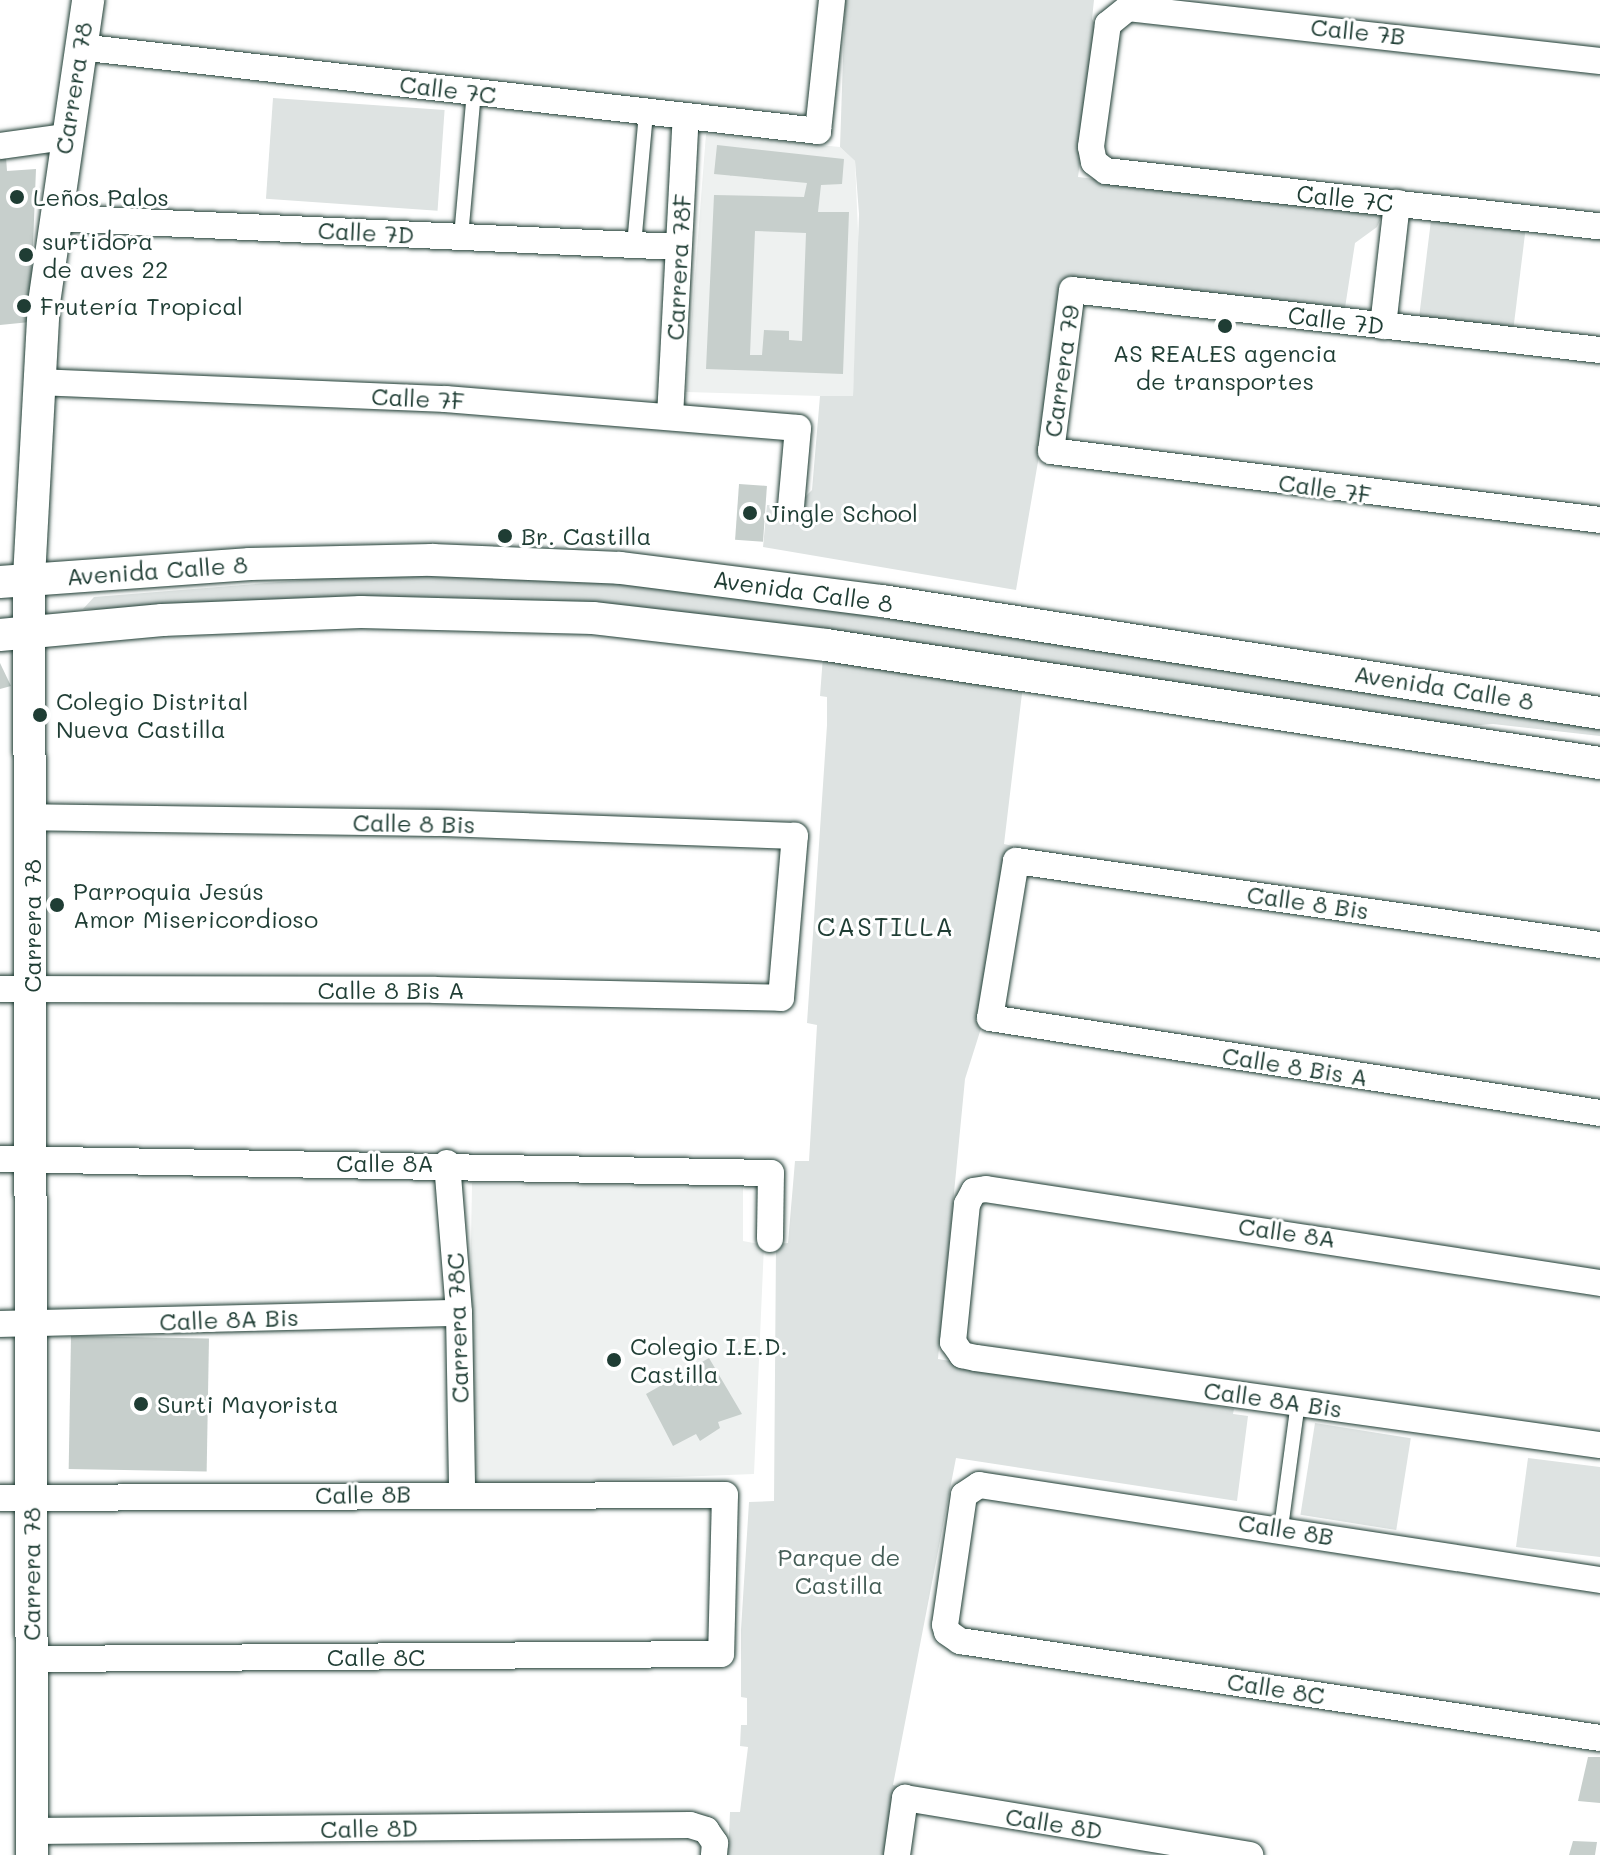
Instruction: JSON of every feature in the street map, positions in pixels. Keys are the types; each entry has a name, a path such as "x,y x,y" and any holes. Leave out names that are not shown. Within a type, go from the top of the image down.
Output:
{"street":[{"name":"Carrera 78","path":"32,1843 31,1659 16,1498 16,989 32,817 15,633 15,580 54,218 88,0"},
{"name":"Calle 7C","path":"79,47 818,131 832,0"},
{"name":"Calle 7B","path":"1094,162 1091,147 1108,24 1116,13 1128,8 1600,61"},
{"name":"Carrera 78F","path":"670,417 686,116"},
{"path":"0,146 65,137"},
{"name":"Calle 7C","path":"1094,162 1106,171 1600,226"},
{"path":"1383,326 1397,203"},
{"name":"Calle 7D","path":"54,218 678,247"},
{"name":"Calle 7D","path":"1072,290 1600,350"},
{"name":"Carrera 79","path":"1051,451 1072,290"},
{"name":"Calle 7F","path":"38,382 446,399 798,428 791,506"},
{"name":"Calle 7F","path":"1051,451 1600,520"},
{"name":"Avenida Calle 8","path":"15,580 418,560 620,568 987,616 1600,713"},
{"name":"Avenida Calle 8","path":"15,633 361,612 593,618 826,645 1600,763"},
{"name":"Calle 8 Bis","path":"32,817 437,823 795,836 781,998"},
{"name":"Calle 8 Bis","path":"990,1018 1016,861 1600,945"},
{"name":"Calle 8 Bis A","path":"16,989 435,990 781,998"},
{"name":"Calle 8 Bis A","path":"990,1018 1600,1113"},
{"name":"Calle 8A","path":"16,1159 447,1163 771,1173 770,1239"},
{"name":"Carrera 78C","path":"447,1163 459,1313 462,1492"},
{"name":"Calle 8A","path":"953,1342 967,1204 974,1191 1322,1237 1600,1283"},
{"name":"Calle 8A Bis","path":"16,1324 459,1313"},
{"name":"Calle 8A Bis","path":"953,1342 962,1355 976,1358 1600,1445"},
{"name":"Calle 8B","path":"952,1638 945,1625 964,1495 972,1486 1281,1528 1600,1580"},
{"name":"Calle 8B","path":"16,1498 462,1492 725,1495 721,1654"},
{"name":"Calle 8C","path":"952,1638 1600,1738"},
{"name":"Calle 8C","path":"31,1659 721,1654"},
{"name":"Calle 8D","path":"897,1855 905,1798 1250,1855"},
{"name":"Calle 8D","path":"32,1843 690,1825 710,1843"}],"lane":[{"path":"461,237 474,92"},
{"path":"634,245 646,112"},
{"path":"1281,1528 1298,1402"}],"shaded area":[{"path":"706,134 840,147 855,161 859,255 853,397 686,392"},
{"name":"Colegio I.E.D. Castilla","path":"472,1183 743,1186 743,1241 764,1245 754,1474 467,1485"}],"green space":[{"path":"845,0 1094,0 1092,19 1098,29 1078,177 1383,213 1377,227 1355,243 1345,308 1069,281 1016,590 763,547 767,505 795,507 812,490 820,396 853,396 859,214 855,161 840,147"},
{"path":"273,98 445,110 438,211 266,199"},
{"path":"1432,212 1526,224 1513,330 1419,318"},
{"path":"403,572 659,584 1600,720 1600,736 1493,724 1453,727 769,625 83,609 94,597"},
{"name":"Parque de Castilla","path":"823,656 1023,685 1004,844 1013,846 983,1022 965,1079 938,1359 1234,1409 1233,1414 1248,1416 1237,1501 956,1458 893,1785 905,1788 895,1855 728,1855 730,1812 740,1812 748,1747 740,1746 741,1725 747,1725 747,1698 741,1697 741,1630 749,1502 774,1501 776,1244 788,1243 795,1161 809,1161 817,1025 807,1023 827,725 827,697 820,696"},
{"path":"1315,1423 1411,1438 1396,1530 1300,1515"},
{"path":"1528,1458 1600,1467 1600,1557 1516,1547"}],"building":[{"path":"717,145 844,159 842,184 821,185 818,212 849,212 843,374 706,369 714,195 804,197 807,183 714,174","holes":["755,231 806,233 802,341 789,340 789,331 764,330 762,355 750,355"]},
{"path":"0,157 6,157 7,171 36,169 30,322 0,325"},
{"name":"Jingle School","path":"739,484 767,486 763,542 735,540"},
{"path":"0,663 11,686 0,689"},
{"name":"Surti Mayorista","path":"71,1336 209,1338 207,1471 69,1469"},
{"path":"709,1358 742,1414 718,1422 720,1428 700,1441 696,1434 673,1446 646,1394"},
{"path":"1588,1757 1600,1757 1600,1803 1578,1801"},
{"path":"1573,1841 1597,1842 1595,1855 1569,1855"}],"place":[{"name":"Leños Palos","path":"17,197"},
{"name":"surtidora de aves 22","path":"26,255"},
{"name":"Frutería Tropical","path":"24,306"},
{"name":"AS REALES agencia de transportes","path":"1225,326"},
{"name":"Jingle School","path":"750,513"},
{"name":"Br. Castilla","path":"505,536"},
{"name":"Colegio Distrital Nueva Castilla","path":"40,715"},
{"name":"Parroquia Jesús Amor Misericordioso","path":"57,905"},
{"name":"Colegio I.E.D. Castilla","path":"614,1360"},
{"name":"Surti Mayorista","path":"141,1404"}],"district":[{"name":"CASTILLA","path":"886,927"}]}
